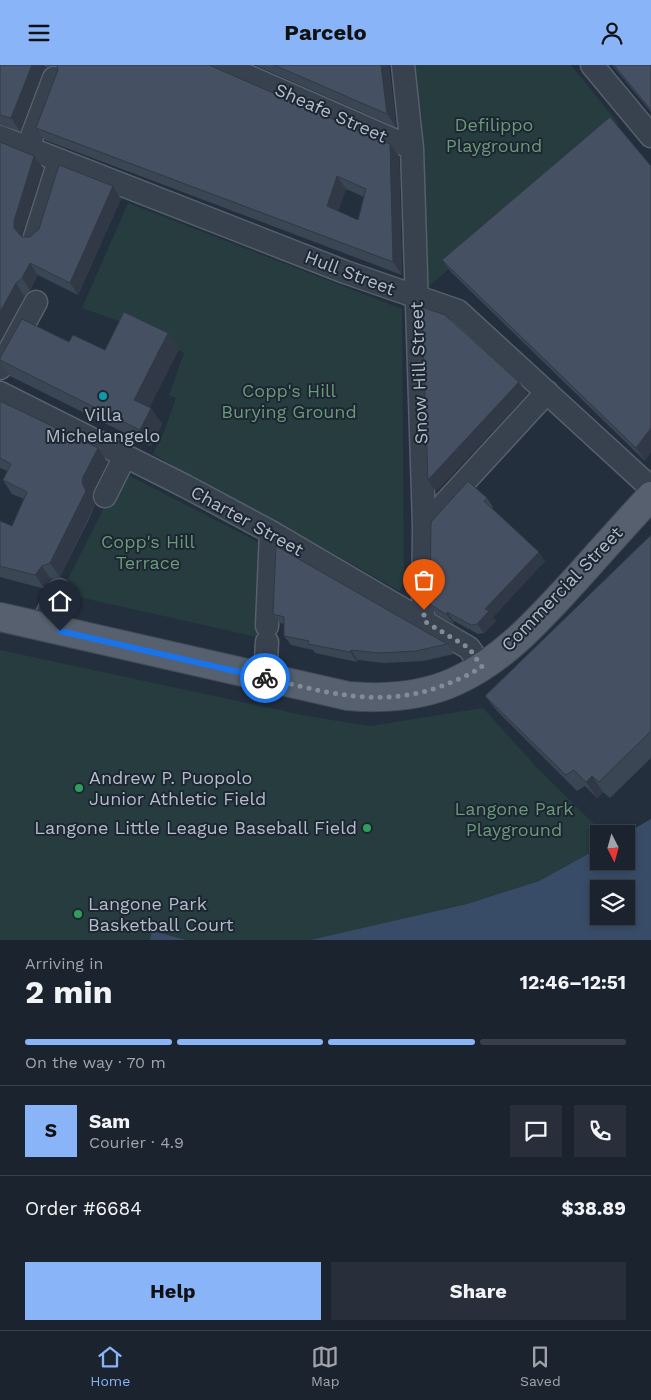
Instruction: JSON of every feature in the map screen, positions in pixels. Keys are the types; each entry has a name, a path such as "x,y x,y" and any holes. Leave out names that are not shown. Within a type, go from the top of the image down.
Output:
{"main road":[{"name":"Commercial Street","path":"0,617 348,696 375,699 418,693 454,682 482,667 511,645 548,610 651,496"}],"street":[{"name":"Sheafe Street","path":"222,65 412,148"},
{"name":"Snow Hill Street","path":"403,65 412,148 424,525 424,621"},
{"path":"592,65 651,136"},
{"path":"28,147 54,78"},
{"name":"Hull Street","path":"0,137 378,284 452,308 464,314 651,488"},
{"path":"34,237 59,161"},
{"path":"0,368 36,302"},
{"path":"424,525 548,392"},
{"name":"Charter Street","path":"0,393 271,533 469,648 482,667"},
{"path":"105,496 125,456"},
{"path":"265,678 271,533"},
{"path":"41,627 59,590"}],"green space":[{"name":"Defilippo Playground","path":"415,65 571,65 618,123 429,286 422,120"},
{"name":"Copp's Hill Burying Ground","path":"128,203 402,309 404,583 399,591 329,551 256,514 153,454 164,432 176,398 169,395 184,353 136,327 82,308"},
{"name":"Copp's Hill Terrace","path":"122,472 262,544 257,637 61,593"},
{"name":"Langone Park Playground","path":"0,650 307,716 370,726 483,708 541,772 595,825 590,825 590,853 539,881 467,904 310,940 187,940 153,931 154,940 0,940"}],"water":[{"path":"651,819 651,940 310,940 467,904 539,881 590,853 590,870 635,870 635,828"},
{"path":"152,931 187,940 150,940"}],"building":[{"path":"0,65 32,65 11,118 0,115"},
{"path":"57,65 209,65 390,144 393,262 36,128 58,70","holes":["337,176 366,189 358,220 327,206"]},
{"path":"274,65 381,65 387,114"},
{"path":"614,65 651,65 651,110"},
{"path":"610,117 651,166 651,428 636,448 442,260"},
{"path":"0,142 34,156 14,221 14,228 22,237 30,237 39,229 59,165 113,186 70,283 30,263 0,312"},
{"path":"422,307 445,315 519,382 428,480"},
{"name":"Villa Michelangelo","path":"124,312 168,333 134,400 151,408 140,430 0,360 22,319 69,342 73,335 105,350"},
{"path":"0,401 98,448 83,477 82,483 86,491 50,563 42,566 35,575 0,566 0,521 12,526 27,492 3,480 11,464 0,458"},
{"path":"468,481 487,498 484,501 539,552 485,609 489,611 477,624 471,625 447,612 447,615 430,604 431,522"},
{"path":"651,535 651,731 599,782 592,776 586,782 574,770 566,775 485,696"},
{"path":"276,546 447,644 416,651 378,653 351,650 350,652 308,644 309,641 284,636 284,617 273,614"}],"way so far":[{"path":"265,678 348,696 375,699 418,693 435,688 454,682 482,667 469,648 424,621 424,610"}],"place":[{"name":"Villa Michelangelo","path":"103,396"},
{"name":"Andrew P. Puopolo Junior Athletic Field","path":"79,788"},
{"name":"Langone Little League Baseball Field","path":"367,828"},
{"name":"Langone Park Basketball Court","path":"78,914"}],"route":[{"path":"60,631 265,678"}]}
